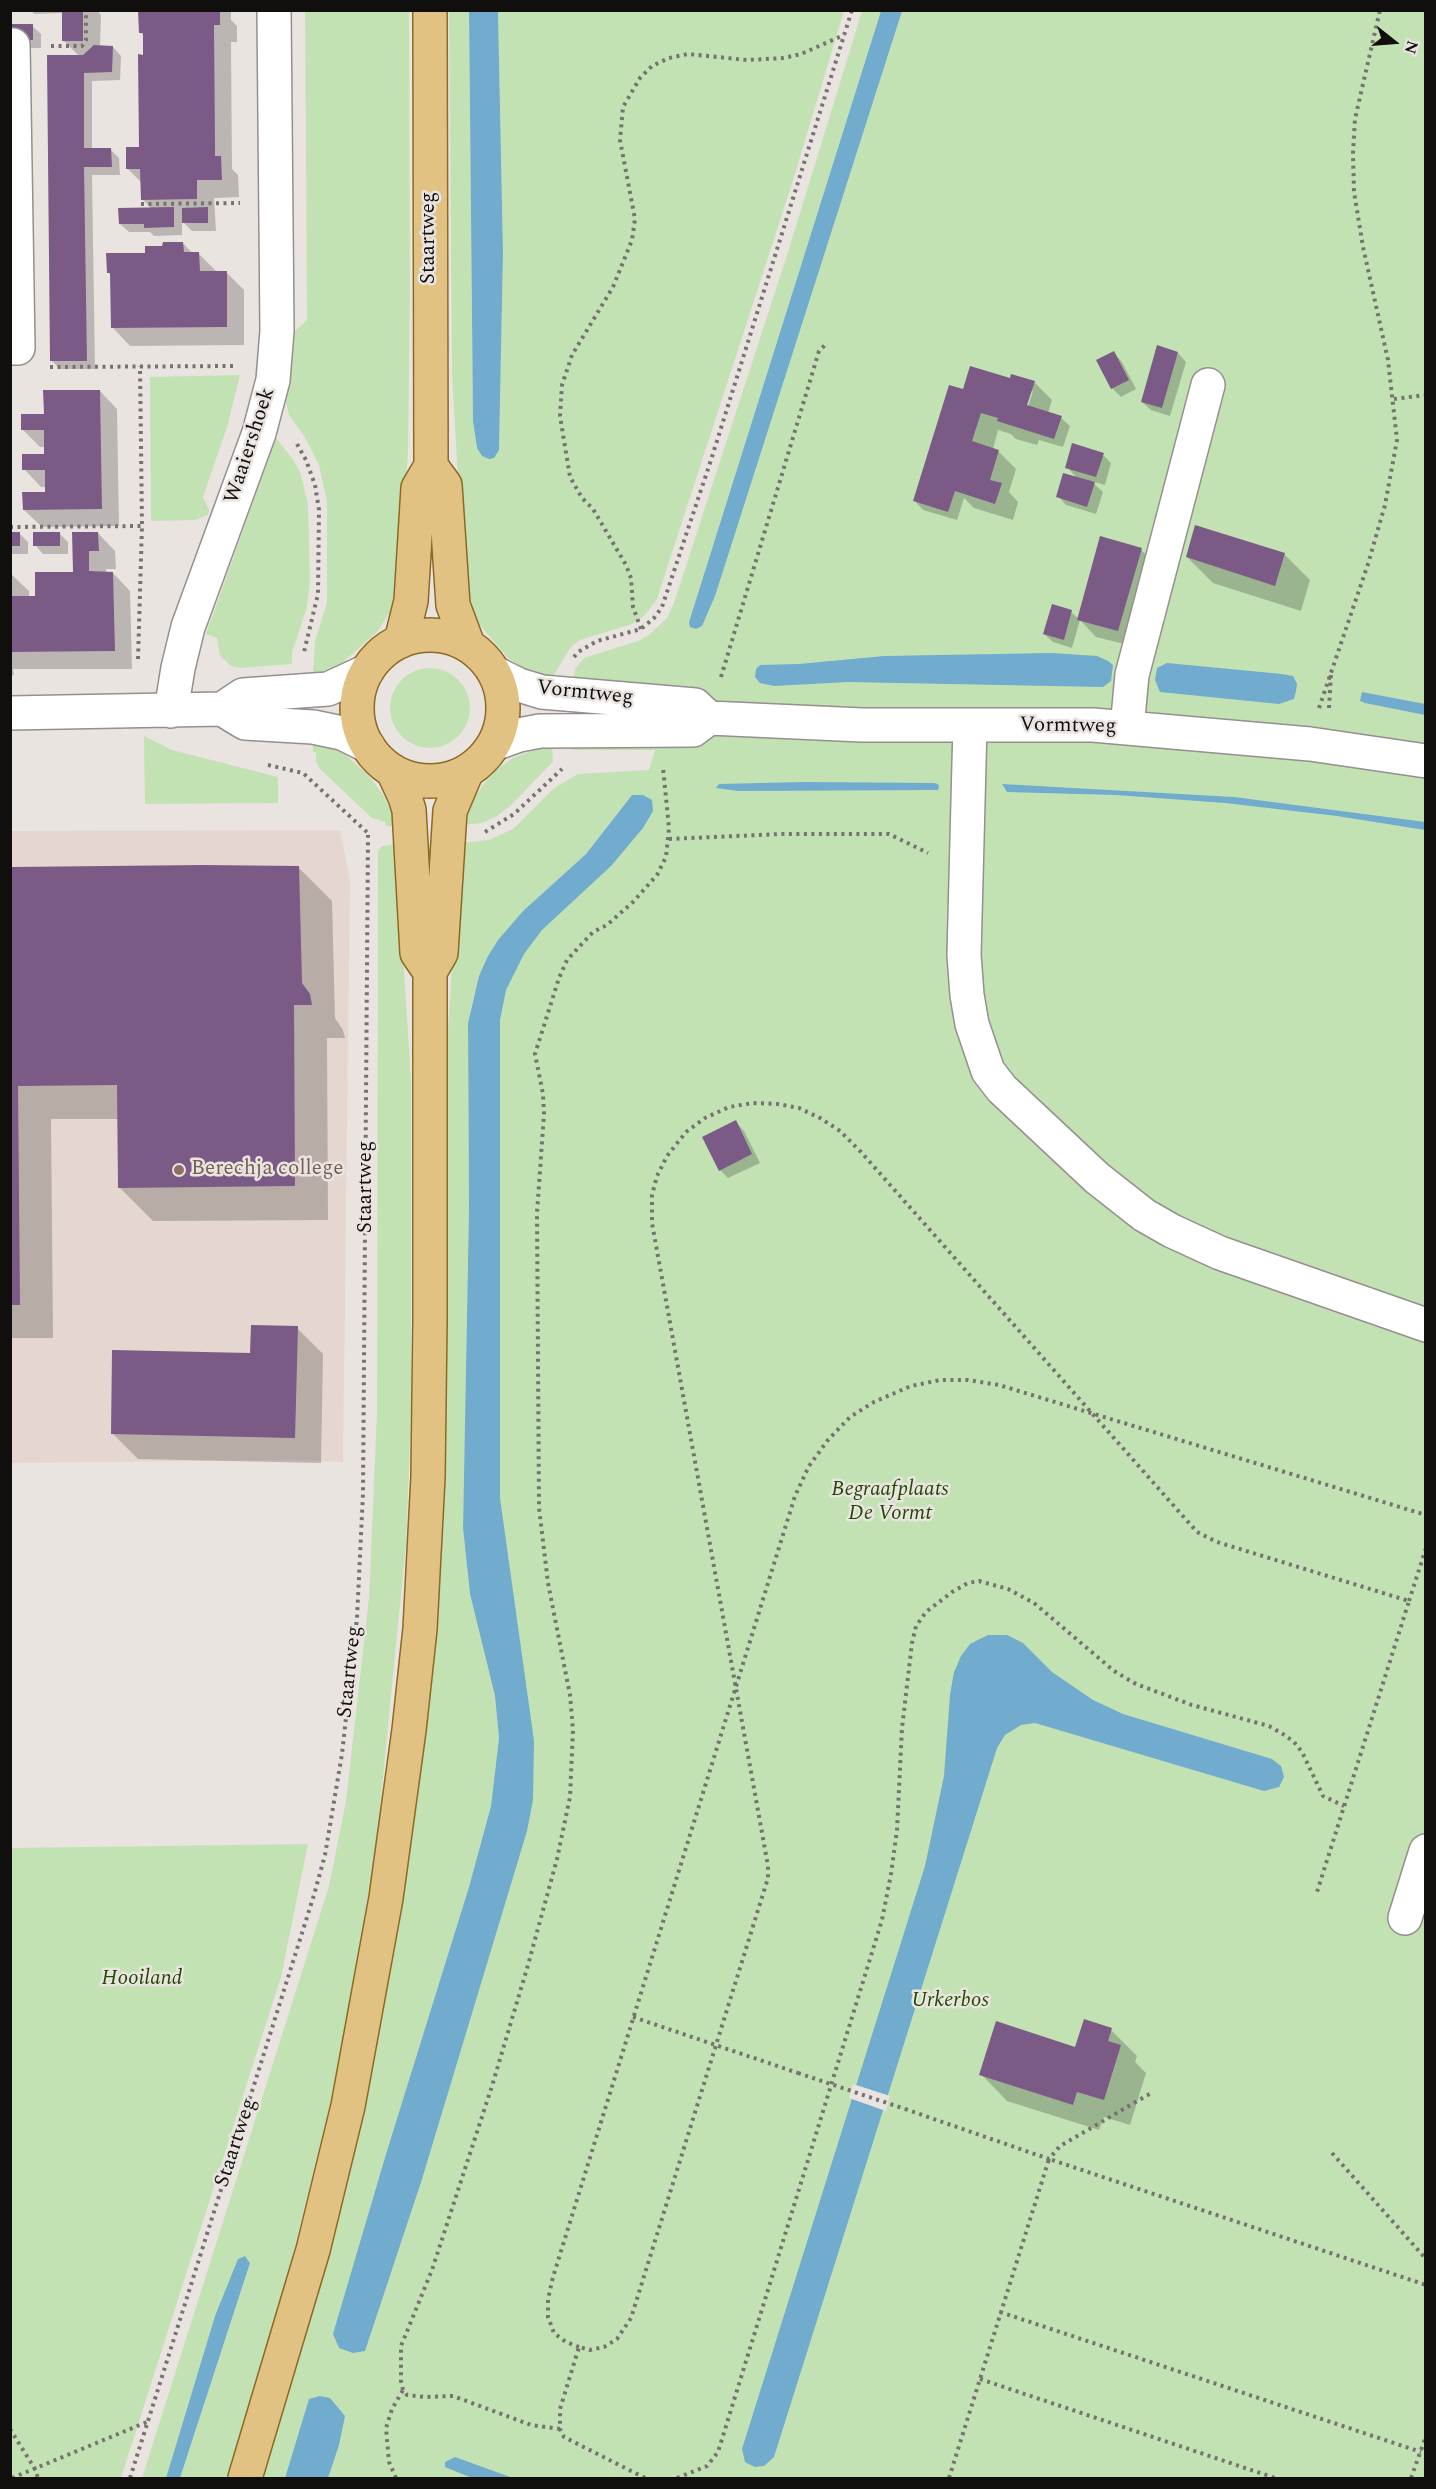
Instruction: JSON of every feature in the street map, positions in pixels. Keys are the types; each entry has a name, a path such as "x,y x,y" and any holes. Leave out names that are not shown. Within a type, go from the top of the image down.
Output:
{"main road":[{"name":"Staartweg","path":"401,641 411,601 418,488 431,466 430,10"},
{"name":"Staartweg","path":"431,466 445,485 453,605 468,645"},
{"path":"435,635 458,640 468,645 487,662 500,684 504,708 499,733 494,744 487,755 466,773 442,781 404,777 375,756 362,734 357,709 367,671 382,654 401,641 435,635"},
{"path":"393,771 405,797 408,810 417,953 430,972"},
{"path":"245,2478 313,2250 348,2106 386,1898 409,1730 423,1580 428,1467 430,972 441,953 450,811 466,773"}],"street":[{"name":"Waaiershoek","path":"171,711 188,627 259,433 270,393 277,319 274,10"},
{"path":"10,348 18,348 13,45"},
{"path":"1127,728 1132,675 1208,385"},
{"path":"233,716 243,695 328,688 367,671"},
{"name":"Vormtweg","path":"495,673 519,686 542,692 695,705 709,718"},
{"path":"10,713 171,711 233,716 342,733 368,746"},
{"name":"Vormtweg","path":"494,744 519,735 540,731 693,730 709,718 862,725 1093,725 1312,736 1425,761"},
{"path":"970,725 964,955 967,995 980,1050 988,1071 1002,1089 1097,1178 1144,1215 1172,1231 1220,1252 1425,1325"},
{"path":"1405,1918 1425,1851"}],"path":[{"path":"13,45 82,46 86,40 86,10"},
{"path":"573,659 578,652 597,641 641,629 654,618 662,607 852,10"},
{"path":"1312,736 1331,668 1368,564 1385,505 1397,440 1394,399 1384,339 1363,247 1354,192 1355,119 1380,10"},
{"path":"641,629 633,607 631,578 626,565 593,509 582,498 570,477 560,416 562,385 572,355 613,287 632,240 635,219 621,140 623,107 640,78 652,66 669,58 688,54 747,60 784,58 801,54 845,34"},
{"path":"141,204 250,203"},
{"path":"709,718 819,351 826,344"},
{"path":"43,367 274,364"},
{"path":"138,666 142,526 140,366"},
{"path":"1394,399 1425,395"},
{"name":"Waaiershoek","path":"296,442 306,460 315,485 319,510 318,594 303,655"},
{"path":"10,527 142,526"},
{"path":"1312,736 1330,706 1331,668"},
{"path":"560,2429 531,2425 453,2396 407,2395 401,2381 401,2346 432,2270 492,2086 528,1965 570,1797 573,1730 570,1695 548,1583 539,1508 537,1213 544,1114 543,1094 535,1054 567,960 587,938 607,925 633,902 657,874 666,857 669,839 663,759"},
{"path":"478,834 491,830 514,814 564,768"},
{"name":"Staartweg","path":"130,2478 325,1855 342,1754 357,1618 363,1484 368,834 339,804 303,773"},
{"path":"669,839 781,834 889,834 915,845 966,878"},
{"path":"1409,1601 1207,1539 1197,1532 1094,1415 861,1152 840,1131 820,1118 799,1108 753,1103 729,1107 705,1118 686,1132 667,1156 657,1176 652,1195 652,1223 736,1686 768,1866 768,1878 632,2318 617,2339 604,2347 590,2350 566,2342 554,2333 548,2317 548,2299 633,2017 736,1686 795,1496 809,1466 828,1440 850,1417 874,1402 902,1390 940,1380 968,1380 999,1385 1094,1415 1425,1515"},
{"path":"1317,1892 1425,1548"},
{"path":"676,2478 707,2466 718,2452 882,1920 897,1830 902,1728 912,1643 916,1626 926,1612 968,1583 979,1581 1008,1589 1034,1604 1114,1671 1136,1684 1192,1705 1269,1726 1283,1734 1302,1752 1323,1796 1344,1806"},
{"path":"633,2017 1425,2285"},
{"path":"949,2478 1049,2158 1060,2146 1153,2092"},
{"path":"1332,2153 1425,2259"},
{"path":"1000,2312 1420,2452"},
{"path":"579,2347 560,2409 560,2429 564,2437 645,2478"},
{"path":"980,2379 1275,2478"},
{"path":"396,2478 389,2462 386,2428 392,2409 403,2390"},
{"path":"12,2478 148,2422"},
{"path":"10,2429 35,2469 38,2478"},
{"path":"1411,2478 1425,2436"}],"shaded area":[{"name":"Berechja college","path":"340,830 350,880 343,1462 294,1460 11,1463 10,831"}],"green space":[{"path":"305,11 409,11 408,452 398,592 392,609 377,632 342,663 313,675 315,641 327,602 327,501 319,465 306,439 289,415 286,403 295,331 307,320"},
{"path":"449,11 469,11 473,421 477,448 499,450 503,252 498,11 844,11 791,187 657,599 645,615 632,624 580,640 570,648 551,680 535,675 508,658 478,623 471,609 463,565 452,374"},
{"name":"Urkerbos","path":"862,11 881,11 689,622 693,628 886,11 1425,11 1425,2478 308,2478 309,2400 285,2478 263,2478 324,2275 351,2168 387,1983 439,1565 445,1433 446,1060 460,843 489,840 513,829 554,788 578,774 649,770 655,750 572,750 573,743 658,743 573,682 575,669 584,658 638,641 649,635 667,618 674,603 788,252","holes":["632,795 558,903 506,958 488,1024 490,1596 525,1766 339,2348 334,2334 386,2154 469,1887 491,1806 499,1738 495,1696 470,1594 463,1528 469,1207 468,1023 473,999 488,956 498,940 523,911 586,854"]},
{"path":"240,375 227,427 203,497 209,510 208,515 195,520 151,521 150,377"},
{"path":"276,438 300,472 308,504 310,581 307,607 292,653 292,664 240,668 231,666 220,656 217,638 206,634"},
{"path":"430,668 445,671 458,680 467,693 470,708 467,723 458,736 445,745 430,748 415,745 402,736 393,723 390,708 393,693 402,680 415,671"},
{"path":"144,736 172,750 278,777 278,803 145,804"},
{"path":"313,741 326,744 346,755 369,776 384,796 391,811 394,826 386,826 385,822 372,818 320,769 316,761 316,752 313,752"},
{"path":"552,743 553,762 510,806 497,816 482,823 462,825 470,805 496,770 513,758"},
{"path":"396,844 411,1081 411,1414 406,1544 376,1848 346,2029 330,2104 287,2278 229,2478 180,2478 250,2263 245,2256 215,2316 166,2478 142,2478 329,1886 346,1801 369,1598 377,1413 378,851 382,846"},
{"name":"Hooiland","path":"308,1844 281,1977 121,2478 11,2478 11,1848"}],"water":[{"path":"469,11 498,11 503,252 499,450 494,458 489,459 482,456 477,448 473,421"},
{"path":"881,11 902,11 715,596 702,626 696,629 690,627 689,622"},
{"path":"1052,653 1097,656 1108,661 1113,665 1111,681 1103,687 848,682 774,686 760,683 755,677 756,669 760,665 799,664 884,656"},
{"path":"1167,663 1293,676 1297,684 1294,699 1279,704 1160,692 1155,680 1157,668"},
{"path":"1362,692 1425,704 1425,715 1365,703 1360,701"},
{"path":"934,783 939,787 938,790 738,791 716,788 719,784"},
{"path":"1002,784 1234,797 1425,822 1425,830 1337,816 1225,803 1116,795 1007,792"},
{"path":"632,795 643,795 652,800 653,811 643,828 611,866 542,930 524,954 506,990 500,1020 500,1498 534,1741 533,1800 527,1831 422,2179 365,2351 353,2353 339,2348 333,2334 469,1887 491,1806 499,1738 495,1696 470,1594 463,1528 469,1207 468,1023 479,976 498,940 523,911 586,854"},
{"path":"988,1635 1007,1635 1023,1643 1052,1672 1093,1700 1123,1714 1272,1759 1281,1766 1284,1777 1279,1787 1264,1791 1035,1723 1021,1725 1005,1735 997,1748 774,2457 764,2466 755,2467 745,2462 742,2449 925,1866 944,1776 954,1672 961,1656 970,1644"},
{"path":"245,2256 250,2263 180,2478 166,2478 215,2316 238,2259"},
{"path":"320,2396 330,2398 345,2416 339,2445 328,2478 285,2478 309,2399"},
{"path":"455,2457 513,2478 472,2478 445,2467 445,2462"}],"pier":[{"path":"853,2084 890,2096 886,2111 849,2098"}],"building":[{"path":"62,10 83,10 83,41 62,41"},
{"path":"138,10 220,10 220,25 214,25 215,156 221,156 222,180 197,180 197,199 141,200 140,169 126,169 126,147 139,147 138,54 143,55 143,33 139,33"},
{"path":"10,24 33,24 33,40 10,40"},
{"path":"94,45 113,46 112,72 84,73 84,148 111,148 112,167 84,167 87,361 50,361 47,55 83,55"},
{"path":"174,207 174,227 144,228 144,224 119,224 118,208"},
{"path":"208,207 208,223 182,223 182,208"},
{"path":"163,242 183,242 184,252 199,252 200,271 227,271 227,327 111,328 110,273 107,273 106,253 145,253 145,246 162,246"},
{"path":"1157,345 1178,352 1162,408 1141,402"},
{"path":"1114,351 1129,380 1111,389 1096,360"},
{"path":"970,366 1010,378 1011,374 1035,381 1027,405 1062,416 1054,439 997,421 998,418 981,413 972,441 999,450 990,480 1002,483 995,504 955,491 948,512 913,501 949,385 963,389"},
{"path":"43,390 100,390 102,509 23,510 22,492 45,492 45,470 22,470 22,454 44,454 44,430 21,430 21,414 44,414"},
{"path":"1072,443 1104,453 1096,477 1065,468"},
{"path":"1063,473 1095,482 1087,507 1056,497"},
{"path":"1195,525 1285,553 1275,586 1186,557"},
{"path":"10,532 20,532 20,546 10,546"},
{"path":"33,532 60,532 60,546 33,546"},
{"path":"72,532 98,532 99,551 89,551 89,571 113,572 115,651 10,652 10,596 35,596 35,572 73,572"},
{"path":"1100,536 1142,548 1118,631 1077,620"},
{"path":"1052,604 1072,610 1064,640 1043,634"},
{"path":"299,866 302,983 310,994 312,1005 294,1005 295,1186 118,1188 117,1085 18,1086 20,1305 10,1305 10,867"},
{"path":"736,1120 752,1154 719,1171 702,1137"},
{"path":"251,1325 298,1326 295,1438 111,1434 112,1350 250,1353"},
{"path":"1084,2019 1112,2028 1108,2041 1121,2045 1104,2100 1077,2092 1073,2105 979,2075 996,2021 1075,2047"}],"place":[{"name":"Berechja college","path":"179,1170"}],"park label":[{"name":"Begraafplaats De Vormt","path":"890,1503"}]}
